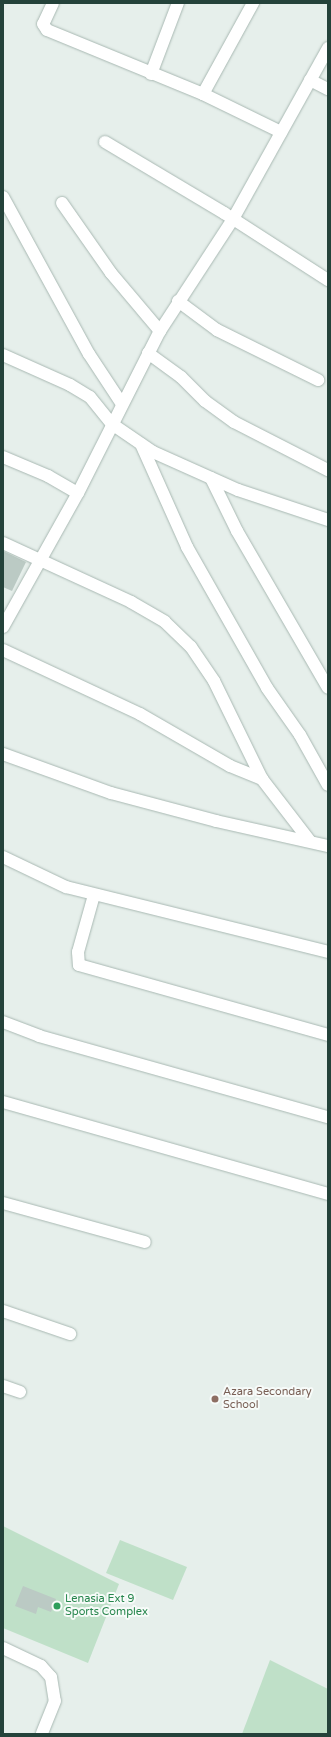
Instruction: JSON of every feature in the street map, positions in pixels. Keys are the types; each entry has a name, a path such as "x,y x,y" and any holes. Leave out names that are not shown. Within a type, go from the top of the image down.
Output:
{"street":[{"path":"53,3 43,24 46,30 203,94 281,132"},
{"path":"151,74 178,3"},
{"path":"203,94 253,3"},
{"path":"3,628 39,560 78,493 160,331 178,301 233,219 328,48"},
{"path":"310,80 328,89"},
{"path":"105,142 233,219 328,280"},
{"path":"3,197 89,354 122,404"},
{"path":"62,203 111,273 160,331"},
{"path":"178,301 217,330 318,380"},
{"path":"3,354 70,385 90,397 112,424 153,452 211,478 328,520"},
{"path":"148,354 234,422 328,470"},
{"path":"141,444 187,547 267,688 300,735 328,785"},
{"path":"3,457 48,476 78,493"},
{"path":"211,478 237,532 328,688"},
{"path":"3,543 131,602 165,622 191,647 214,681 262,779 309,840"},
{"path":"3,650 140,714 230,766 262,779"},
{"path":"3,754 112,792 216,821 309,840 328,846"},
{"path":"3,857 66,887 328,952"},
{"path":"94,895 78,952 79,965 328,1035"},
{"path":"3,1022 40,1036 328,1117"},
{"path":"3,1102 328,1194"},
{"path":"3,1203 145,1242"},
{"path":"3,1311 70,1334"},
{"path":"3,1386 20,1392"},
{"path":"3,1648 41,1666 51,1677 54,1701 42,1734"}],"green space":[{"name":"Lenasia Ext 9 Sports Complex","path":"3,1526 119,1584 88,1663 3,1628"},
{"path":"120,1540 187,1567 173,1600 106,1573"},
{"path":"270,1660 328,1689 328,1734 242,1734"}],"building":[{"path":"3,551 26,562 12,591 3,587"},
{"path":"23,1586 56,1599 51,1612 38,1607 36,1614 15,1606"}],"place":[{"name":"Azara Secondary School","path":"215,1399"},
{"name":"Lenasia Ext 9 Sports Complex","path":"57,1606"}]}
